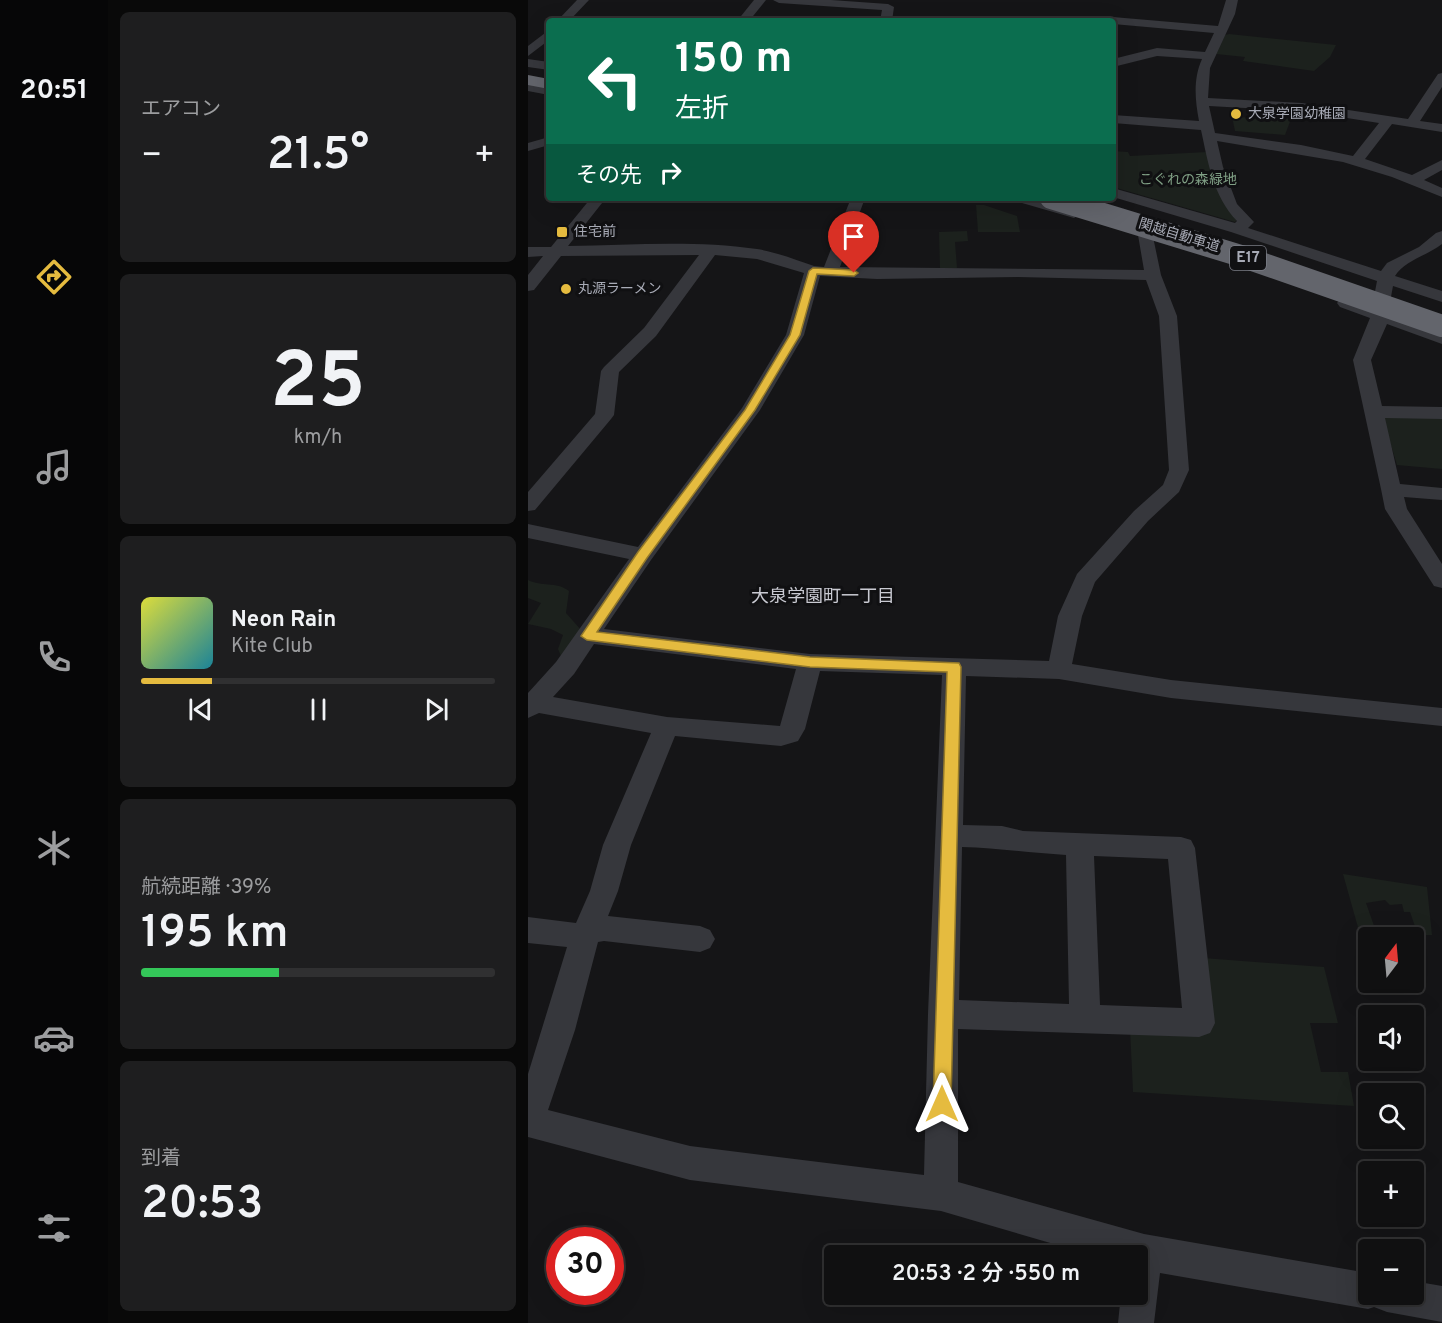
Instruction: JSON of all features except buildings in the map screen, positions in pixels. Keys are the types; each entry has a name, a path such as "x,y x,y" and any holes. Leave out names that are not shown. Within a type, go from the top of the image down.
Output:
{"highway":[{"path":"528,71 546,74"},
{"path":"528,80 546,83"},
{"name":"関越自動車道","path":"1061,201 1241,256 1442,326"},
{"name":"関越自動車道","path":"1105,201 1276,254 1442,311"}],"street":[{"path":"566,18 583,0"},
{"path":"745,18 760,0"},
{"path":"779,0 890,4"},
{"path":"1232,0 1229,14 1204,68 1200,91 1209,134 1230,205 1246,222 1236,229"},
{"path":"1116,20 1222,30"},
{"path":"528,52 542,40"},
{"path":"1116,62 1158,52 1209,56"},
{"path":"528,63 546,66"},
{"path":"1412,123 1442,77"},
{"path":"528,87 546,90"},
{"path":"1202,102 1302,106 1442,128"},
{"path":"1116,119 1288,147 1356,162 1442,193"},
{"path":"1356,162 1389,120"},
{"path":"528,147 546,142"},
{"path":"1412,181 1442,164"},
{"path":"1116,193 1236,229 1442,297"},
{"path":"528,286 597,201"},
{"path":"531,706 565,668 643,555 750,410 795,335 857,201"},
{"path":"1030,201 1146,235 1279,279 1442,339"},
{"path":"1059,670 1070,616 1085,579 1141,516 1172,488 1179,470 1168,316 1153,274 1146,235"},
{"path":"1442,236 1425,250 1393,266 1386,277 1376,332 1362,360 1396,509 1442,581"},
{"path":"528,505 604,415 610,371 650,332 711,250"},
{"path":"528,252 711,250 759,254 822,272 877,274 1018,272 1153,274"},
{"path":"1373,412 1442,413"},
{"path":"1391,489 1442,494"},
{"path":"528,531 643,555"},
{"path":"587,636 810,662 1059,670 1171,689 1442,717"},
{"path":"531,706 667,726 781,736 789,734 792,729 810,662"},
{"path":"941,1194 943,1014 954,667"},
{"path":"667,726 617,845 590,932 583,943 559,1030 528,1121 690,1162 941,1194 1120,1245"},
{"path":"943,1014 1199,1023 1181,848 1023,842 1002,837 948,836"},
{"path":"1080,844 1085,1019"},
{"path":"528,930 577,936 604,928 700,939"},
{"path":"1148,1253 1358,1289"},
{"path":"1424,1301 1442,1304"},
{"path":"1136,1323 1138,1305"}],"green space":[{"path":"1225,35 1336,45 1330,57 1314,71 1243,61 1245,57 1216,54"},
{"path":"1232,117 1291,119 1285,135 1235,131"},
{"name":"こぐれの森緑地","path":"1116,151 1128,152 1130,156 1207,152 1237,220 1235,222 1116,188"},
{"path":"976,205 984,205 1017,216 1020,232 978,232"},
{"path":"967,231 968,241 955,242 957,268 940,269 939,232"},
{"path":"1388,415 1442,417 1442,469 1397,465 1383,419"},
{"path":"528,580 559,586 569,591 566,613 581,630 561,656 558,649 563,635 551,629 528,624 541,603 528,598"},
{"path":"1343,874 1427,887 1432,935 1424,935 1424,927 1415,927 1410,912 1404,912 1402,904 1390,905 1385,900 1366,903 1374,927 1358,927"},
{"path":"1203,958 1324,967 1338,1023 1310,1023 1321,1072 1348,1072 1354,1106 1133,1092 1130,1028 1201,1030"}],"place":[{"name":"大泉学園幼稚園","path":"1236,114"},
{"name":"住宅前","path":"562,232"},
{"name":"丸源ラーメン","path":"566,289"}],"district":[{"name":"大泉学園町一丁目","path":"823,597"}],"route":[{"path":"854,273 813,271 795,335 750,410 643,555 587,636 810,662 954,667 942,1104"}]}
